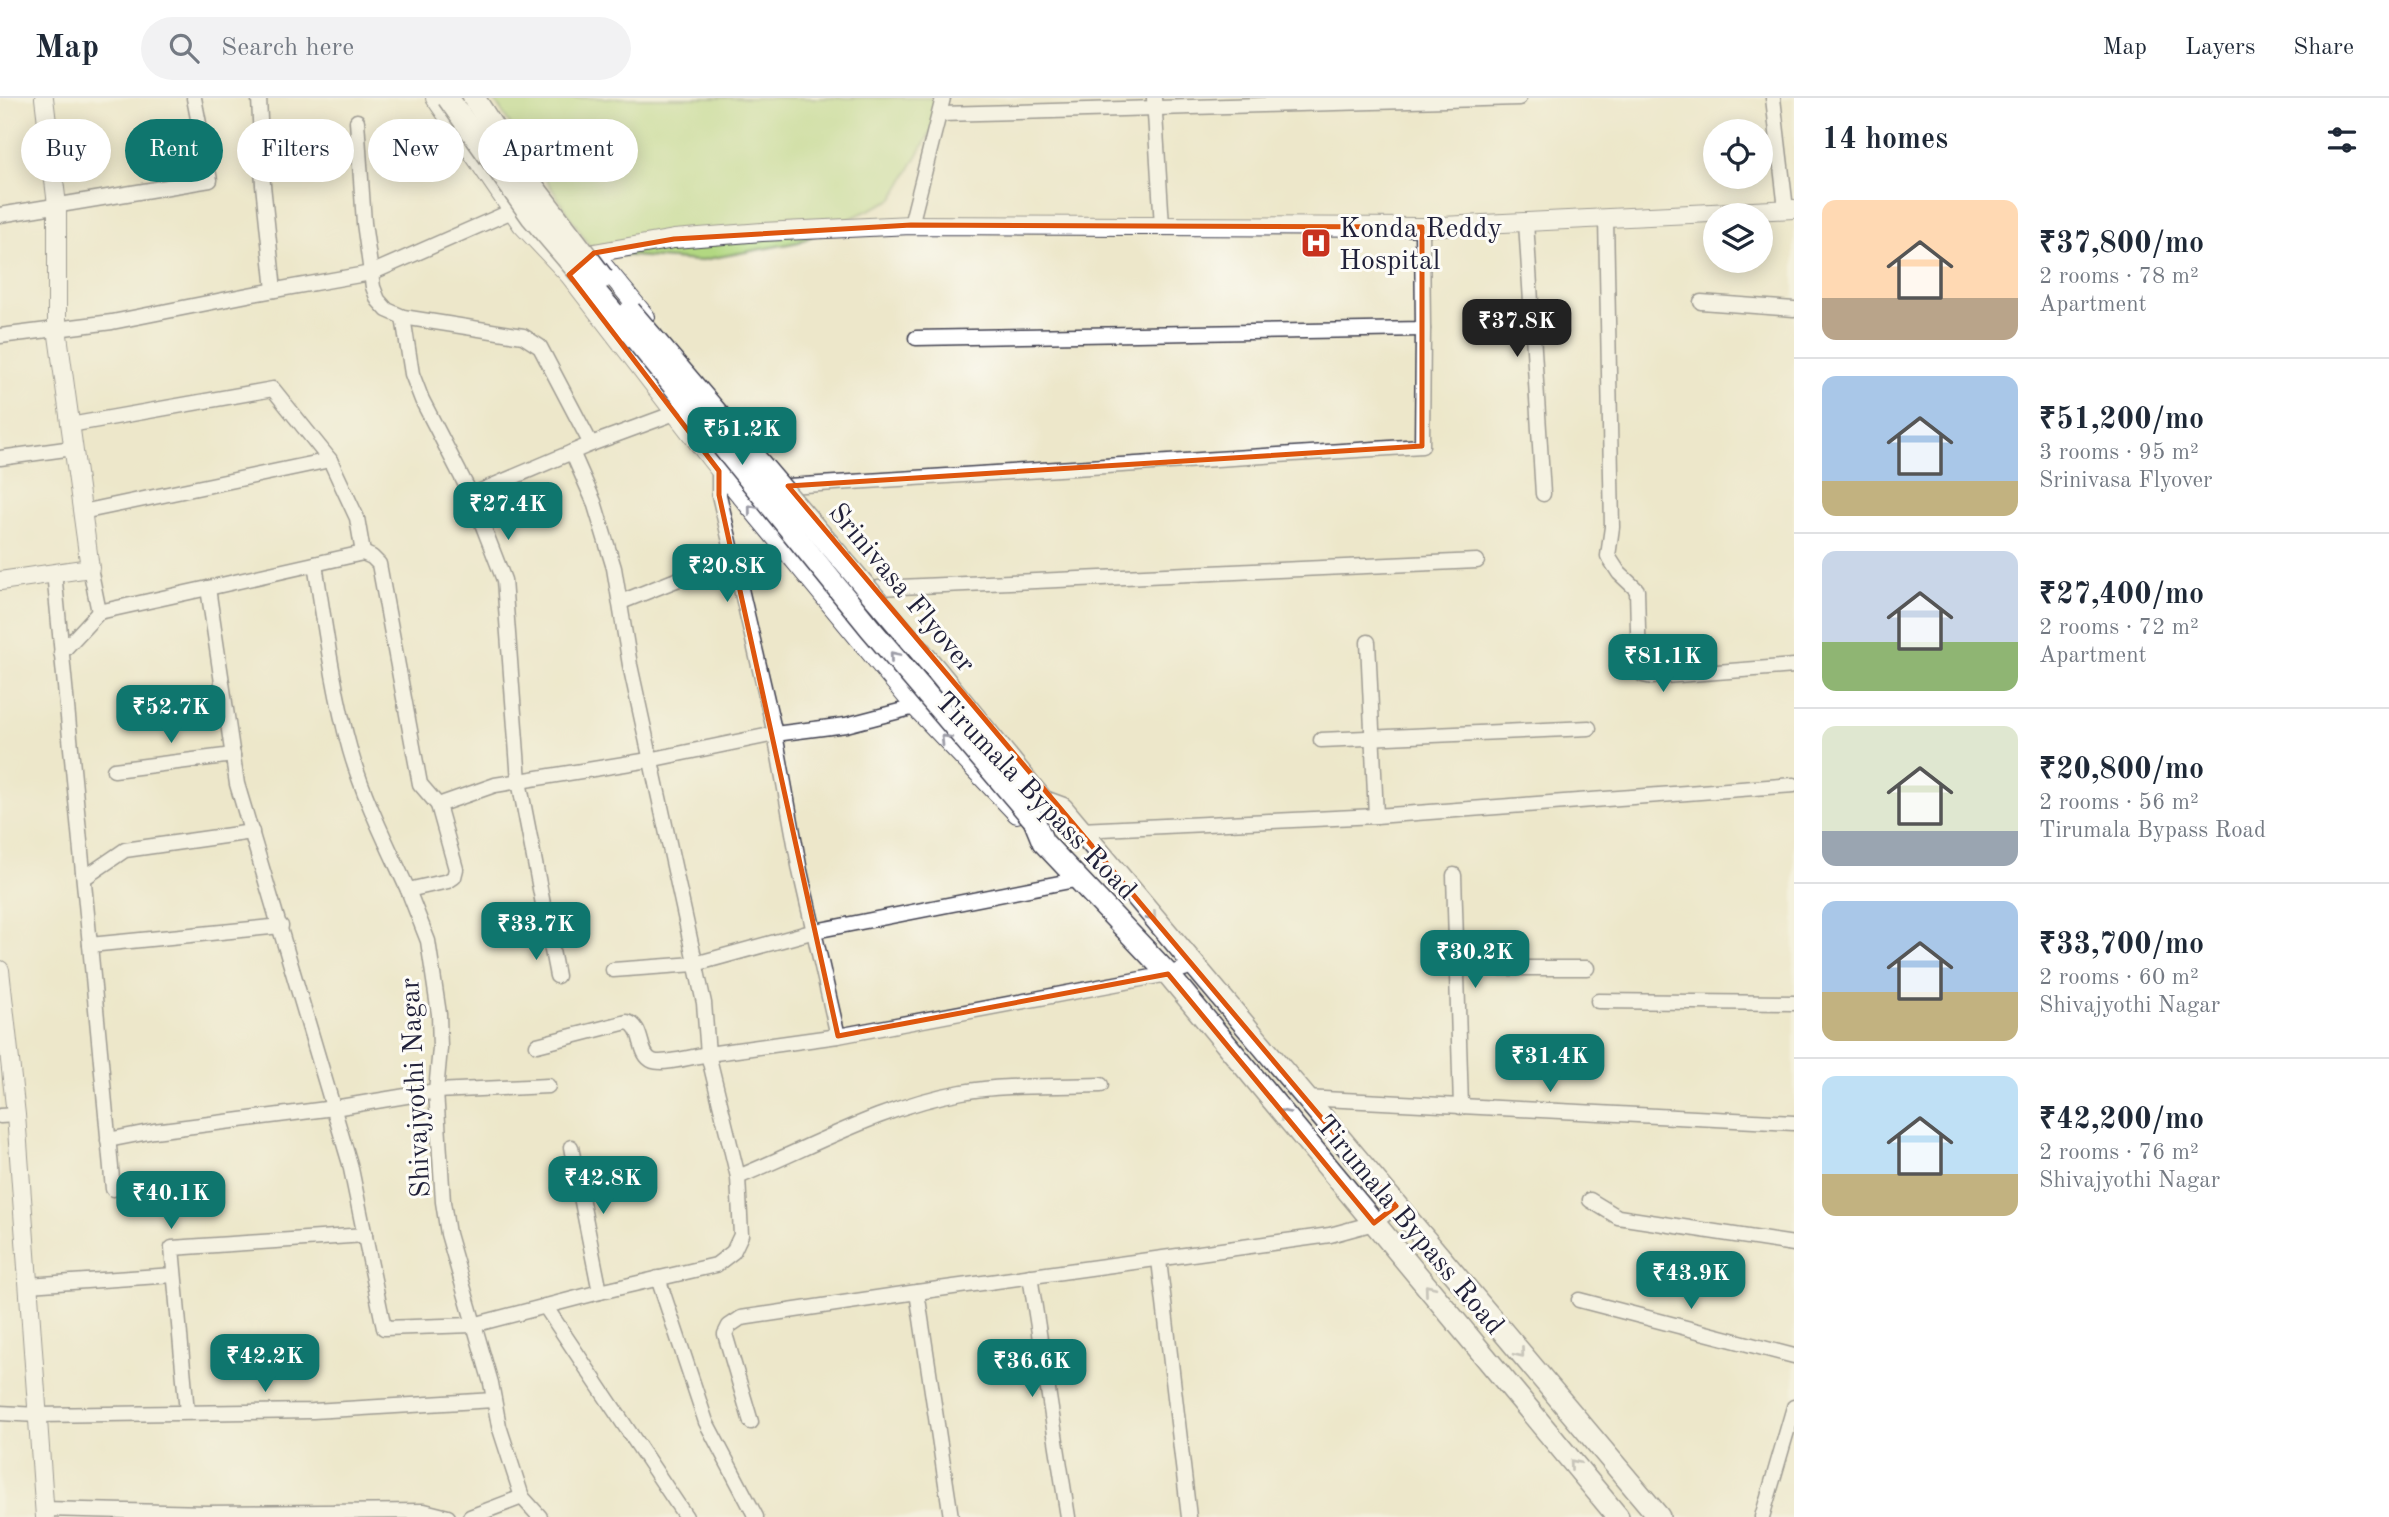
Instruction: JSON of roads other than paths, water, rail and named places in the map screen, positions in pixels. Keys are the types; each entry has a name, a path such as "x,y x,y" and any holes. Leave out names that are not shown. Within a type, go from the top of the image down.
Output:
{"main road":[{"name":"Srinivasa Flyover","path":"448,98 532,217 624,325 870,628 1046,810"},
{"name":"Srinivasa Flyover","path":"474,98 517,166 592,265 937,671 1046,810 1043,842"},
{"name":"Tirumala Bypass Road","path":"1046,810 1080,830 1659,1517"},
{"name":"Tirumala Bypass Road","path":"1043,842 1168,974 1618,1517"}],"street":[{"path":"44,98 57,205 57,328 90,568 99,612"},
{"path":"0,215 210,180 194,98"},
{"path":"259,98 263,185 274,290"},
{"name":"Tirumala Bypass Road","path":"435,98 522,225 569,275 712,461 915,707 1043,842"},
{"name":"Tirumala Bypass Road","path":"484,98 523,159 594,253 788,486 878,588 1046,810"},
{"path":"911,225 943,98"},
{"path":"940,114 1155,103 1519,98"},
{"path":"569,275 594,253 674,239 762,232 911,225 1422,227 1790,209 1773,98"},
{"path":"1155,103 1162,226"},
{"path":"356,121 364,223 373,287 378,300 387,310 403,317 523,336 533,341 540,347 591,444"},
{"path":"0,336 112,322 371,273 512,211"},
{"path":"1606,218 1612,527 1608,556 1619,573 1637,590 1639,669 1643,675 1652,677 1794,666"},
{"path":"1526,222 1543,494"},
{"path":"788,486 1422,446 1422,227"},
{"path":"1701,303 1794,309"},
{"path":"403,317 412,374 422,400 471,495 504,580 520,781 557,976"},
{"path":"916,338 1423,329"},
{"path":"70,425 272,389 330,460 357,518 363,553"},
{"path":"471,495 591,444 675,413"},
{"path":"0,458 74,448"},
{"path":"208,588 237,784 350,1164 384,1328 472,1325 716,1265 733,1252 740,1235 738,1177 708,1054 704,1003 629,665 614,568 594,502 572,452"},
{"path":"82,512 330,460"},
{"path":"712,461 719,471 719,495 775,734 800,871 838,1036"},
{"path":"61,653 99,612 363,553 372,557 380,564 420,784 438,805 456,869 454,877 448,881 408,890"},
{"path":"621,602 734,557"},
{"path":"878,588 1477,561"},
{"name":"Shivajyothi Nagar","path":"315,564 337,701 351,752 369,805 428,941 439,1014 440,1048 436,1091 443,1202 448,1234 499,1426 522,1497"},
{"path":"0,581 90,568"},
{"path":"54,572 113,1189"},
{"path":"1368,642 1376,816"},
{"path":"438,805 495,785 649,760 775,734 846,725 915,707"},
{"path":"1321,740 1589,729"},
{"path":"114,770 233,755"},
{"path":"1080,830 1376,816 1794,785"},
{"path":"84,878 125,850 252,832"},
{"path":"1454,875 1461,1107"},
{"path":"613,970 695,964 815,931 1080,880"},
{"path":"90,945 281,926"},
{"path":"537,1045 627,1022 637,1029 646,1056 660,1062 838,1036 1168,974 1193,965"},
{"path":"1457,968 1587,968"},
{"path":"0,970 8,1115 28,1285 45,1513 350,1515 424,1511 448,1517"},
{"path":"1598,1001 1794,1003"},
{"path":"738,1177 916,1103 964,1092 1101,1085"},
{"path":"108,1140 154,1131 334,1108 436,1091 548,1086"},
{"path":"1304,1098 1794,1123"},
{"path":"571,1147 600,1292"},
{"path":"1590,1200 1618,1217 1794,1244"},
{"path":"751,1422 726,1334 729,1326 741,1318 1330,1235 1374,1223 1396,1206"},
{"path":"187,1412 172,1248 365,1235"},
{"path":"1159,1260 1189,1517"},
{"path":"28,1285 174,1275"},
{"path":"1030,1276 1068,1517"},
{"path":"658,1278 706,1422 756,1517"},
{"path":"917,1292 951,1517"},
{"path":"1579,1300 1794,1356"},
{"path":"545,1306 686,1517"},
{"path":"0,1413 38,1415 313,1410 494,1400"},
{"path":"1762,1517 1794,1407"},
{"path":"470,1517 522,1497 540,1517"}],"place":[{"name":"Konda Reddy Hospital","path":"1316,243"}]}
